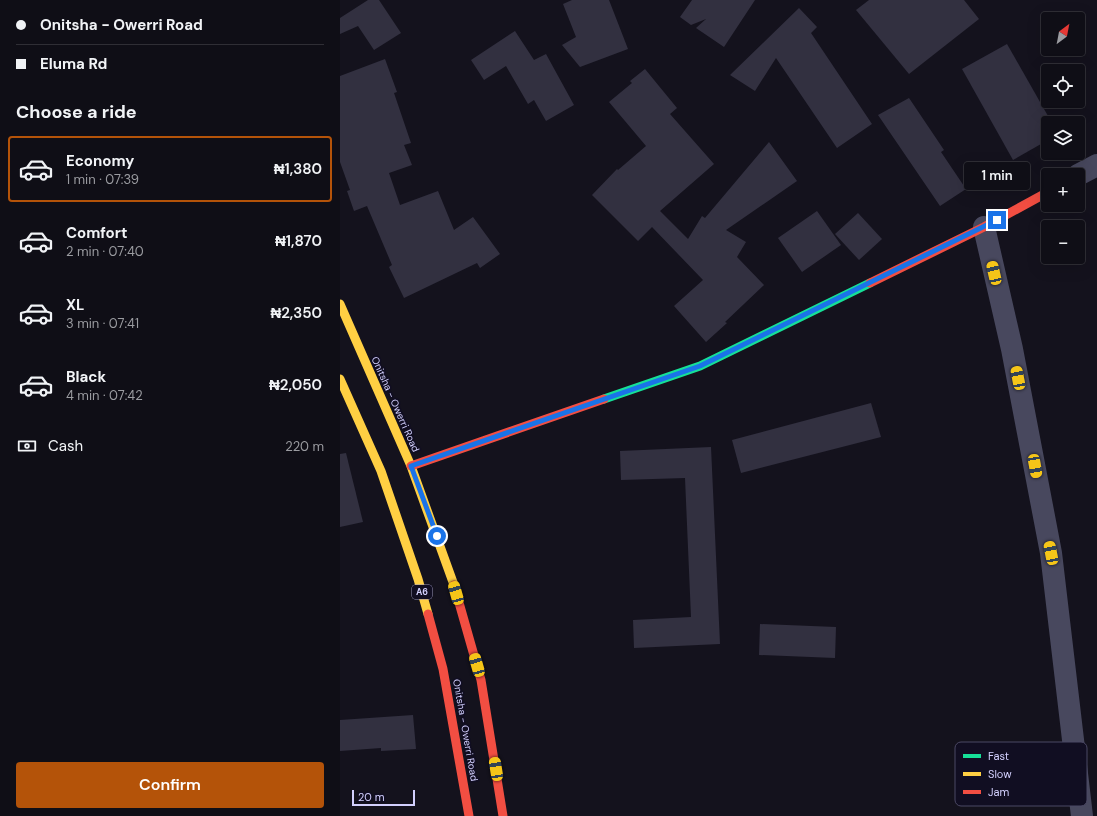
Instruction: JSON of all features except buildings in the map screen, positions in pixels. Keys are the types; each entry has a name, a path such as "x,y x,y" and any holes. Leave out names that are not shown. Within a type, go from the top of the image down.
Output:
{"main road":[{"path":"411,466 700,366 984,227 1041,196"},
{"name":"Onitsha - Owerri Road","path":"340,304 411,466 452,578 481,680 501,799 502,816"},
{"name":"Onitsha - Owerri Road","path":"340,379 381,471 418,579 443,669 469,816"}],"street":[{"path":"1085,171 1097,165"},
{"path":"984,227 1012,349 1051,553 1073,742"},
{"path":"1081,806 1082,816"}],"traffic: fast":[{"path":"604,399 700,366 870,283"}],"traffic: slow":[{"path":"340,304 411,466 454,585"},
{"path":"340,379 381,471 418,579 428,614"}],"traffic: jam":[{"path":"870,283 984,227 1041,196"},
{"path":"411,466 604,399"},
{"path":"454,585 481,680 503,816"},
{"path":"428,614 443,669 469,816"}],"route":[{"path":"437,536 411,466 700,366 997,220"}]}
